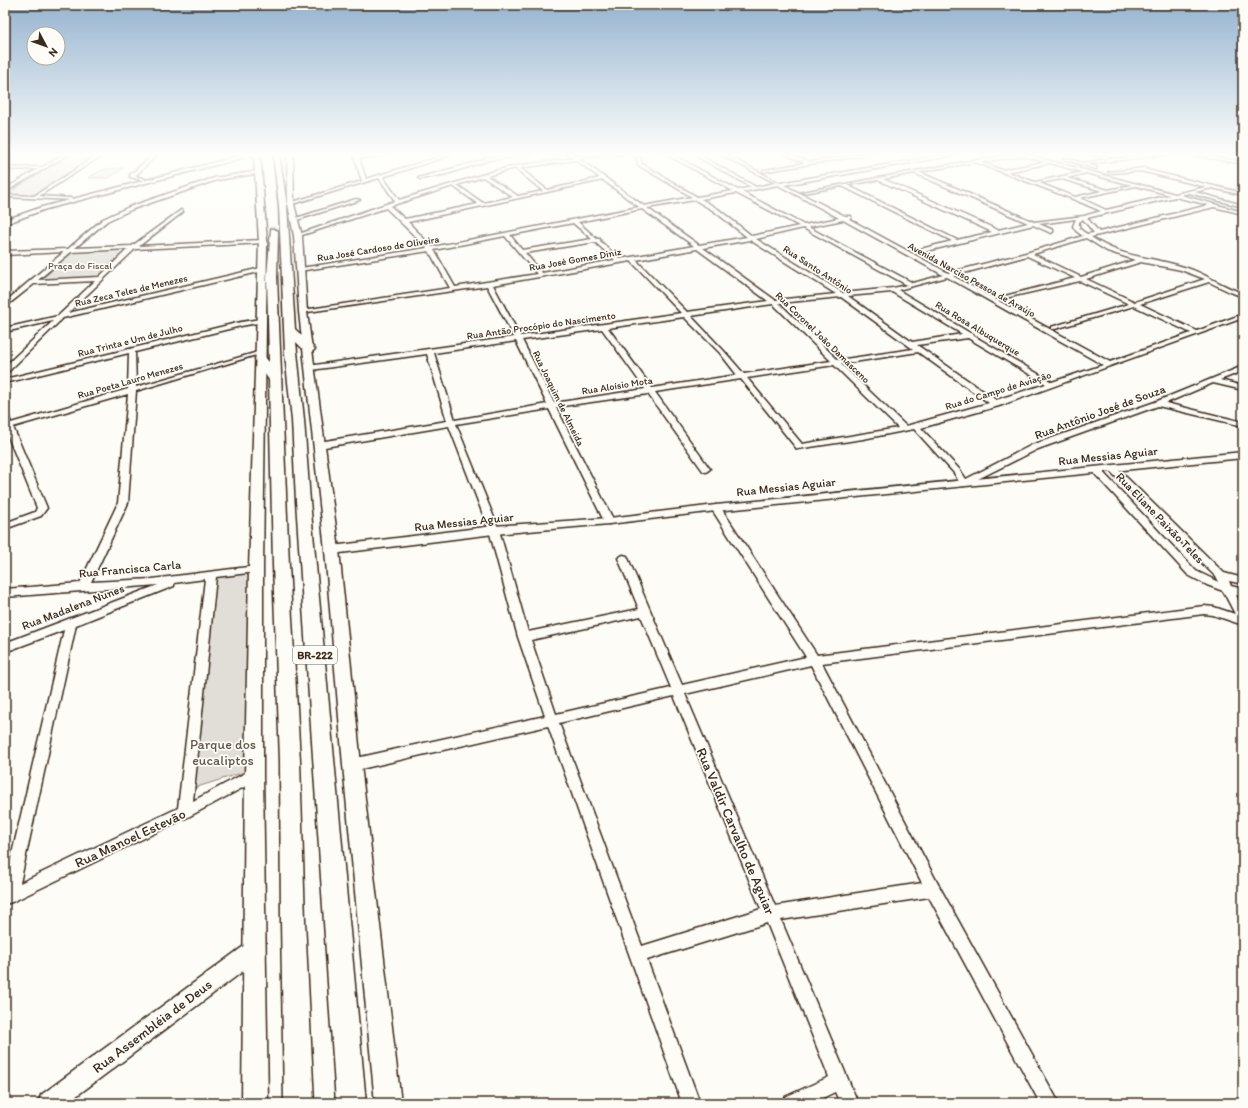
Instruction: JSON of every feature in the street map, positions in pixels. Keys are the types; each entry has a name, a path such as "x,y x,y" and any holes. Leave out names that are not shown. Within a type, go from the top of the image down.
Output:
{"highway":[{"name":"BR-222","path":"285,205 290,330 351,1103"},
{"name":"BR-222","path":"286,212 272,277 281,565 290,761 293,921 299,1103"},
{"path":"290,330 309,349"},
{"path":"261,356 275,380"}],"main road":[{"path":"5,221 54,205"},
{"path":"5,221 57,205"},
{"path":"255,1103 254,775 256,569 264,205"},
{"path":"286,205 286,212 298,236 303,312 309,349 332,550 352,765 388,1103"}],"street":[{"path":"5,305 105,220 141,205"},
{"path":"286,212 311,205"},
{"path":"286,212 311,205"},
{"path":"363,205 368,212"},
{"path":"298,236 391,205"},
{"path":"404,221 478,205"},
{"name":"Rua Coronel João Damasceno","path":"641,205 774,302 904,429"},
{"name":"Rua José Cardoso de Oliveira","path":"301,270 430,249 657,205"},
{"name":"Rua Santo Antônio","path":"707,205 716,210 751,238 843,296 996,404"},
{"path":"764,205 912,285"},
{"name":"Avenida Narciso Pessoa de Araújo","path":"822,205 951,275 1109,365"},
{"name":"Avenida Narciso Pessoa de Araújo","path":"825,205 846,218 915,252 951,275 1117,362"},
{"path":"882,205 957,242"},
{"path":"936,205 997,232"},
{"path":"990,205 1051,231"},
{"path":"1090,205 1104,211"},
{"path":"915,252 997,232 1034,224 1084,217 1133,205"},
{"path":"1207,205 1243,214"},
{"path":"388,206 430,249 454,290"},
{"name":"Rua Antão Procópio do Nascimento","path":"311,368 774,302 893,290 1028,254 1088,236 1212,206"},
{"path":"5,370 134,247 181,211"},
{"path":"1084,217 1098,234"},
{"path":"1084,217 1077,221 1076,226 1078,230 1110,251 1141,260 1192,271 1231,291 1243,295"},
{"name":"Rua José Gomes Diniz","path":"303,312 489,284 751,238 846,218"},
{"path":"574,221 598,240 619,261"},
{"path":"506,234 540,274"},
{"path":"520,252 598,240"},
{"path":"5,253 263,242"},
{"path":"1028,254 1196,333 1243,316"},
{"path":"632,259 722,352 742,377"},
{"path":"999,299 1080,279 1141,260"},
{"name":"Rua Zeca Teles de Menezes","path":"5,330 261,270"},
{"path":"32,282 99,280"},
{"path":"1053,328 1209,280"},
{"name":"Rua Joaquim de Almeida","path":"489,284 518,338 609,521"},
{"name":"Rua Rosa Albuquerque","path":"893,290 971,335 1052,385"},
{"path":"5,298 13,298"},
{"name":"Rua Trinta e Um de Julho","path":"5,381 132,350 261,321"},
{"path":"604,327 706,469"},
{"name":"Rua do Campo de Aviação","path":"742,377 800,447 904,429 996,404 1196,333"},
{"path":"911,344 971,335"},
{"path":"84,586 123,503 132,389 132,350"},
{"path":"430,350 452,424 494,530 524,637 552,720 691,1103"},
{"name":"Rua Aloísio Mota","path":"319,445 452,424 648,390 919,350"},
{"name":"Rua Poeta Lauro Menezes","path":"7,426 132,389 261,356"},
{"name":"Rua Antônio José de Souza","path":"965,482 1035,447 1158,404 1243,368"},
{"path":"1213,381 1243,388"},
{"path":"1158,404 1243,424"},
{"path":"5,417 7,426 42,508 38,514 5,526"},
{"path":"915,426 965,482"},
{"name":"Rua Messias Aguiar","path":"332,550 494,530 609,521 716,508 965,482 1097,471 1243,455"},
{"name":"Rua Eliane Paixão Teles","path":"1113,469 1221,576 1243,621"},
{"name":"Rua Eliane Paixão Teles","path":"1097,471 1192,572 1203,580 1228,590"},
{"path":"1107,482 1126,481"},
{"path":"716,508 814,660 933,889 1050,1103"},
{"path":"1135,511 1155,510"},
{"name":"Rua Valdir Carvalho de Aguiar","path":"623,558 849,1103"},
{"name":"Rua Francisca Carla","path":"191,577 256,569"},
{"path":"1221,576 1243,573"},
{"path":"186,812 211,575"},
{"path":"1221,576 1243,581"},
{"name":"Rua Madalena Nunes","path":"5,648 71,622 151,587 191,577"},
{"name":"Rua Francisca Carla","path":"5,593 84,586 151,587"},
{"path":"1228,590 1243,593"},
{"path":"352,765 814,660 1204,610 1214,611 1243,621"},
{"path":"524,637 645,611"},
{"path":"8,896 71,622"},
{"name":"Rua Manoel Estevão","path":"8,896 186,812 254,775"},
{"path":"637,955 771,914 933,889"},
{"name":"Rua Assembléia de Deus","path":"49,1103 255,950"},
{"path":"791,1103 840,1080"}],"green space":[{"name":"Praça do Fiscal","path":"128,250 99,277 42,279 73,252"},
{"name":"Parque dos eucaliptos","path":"251,572 248,771 194,788 215,577"}]}
